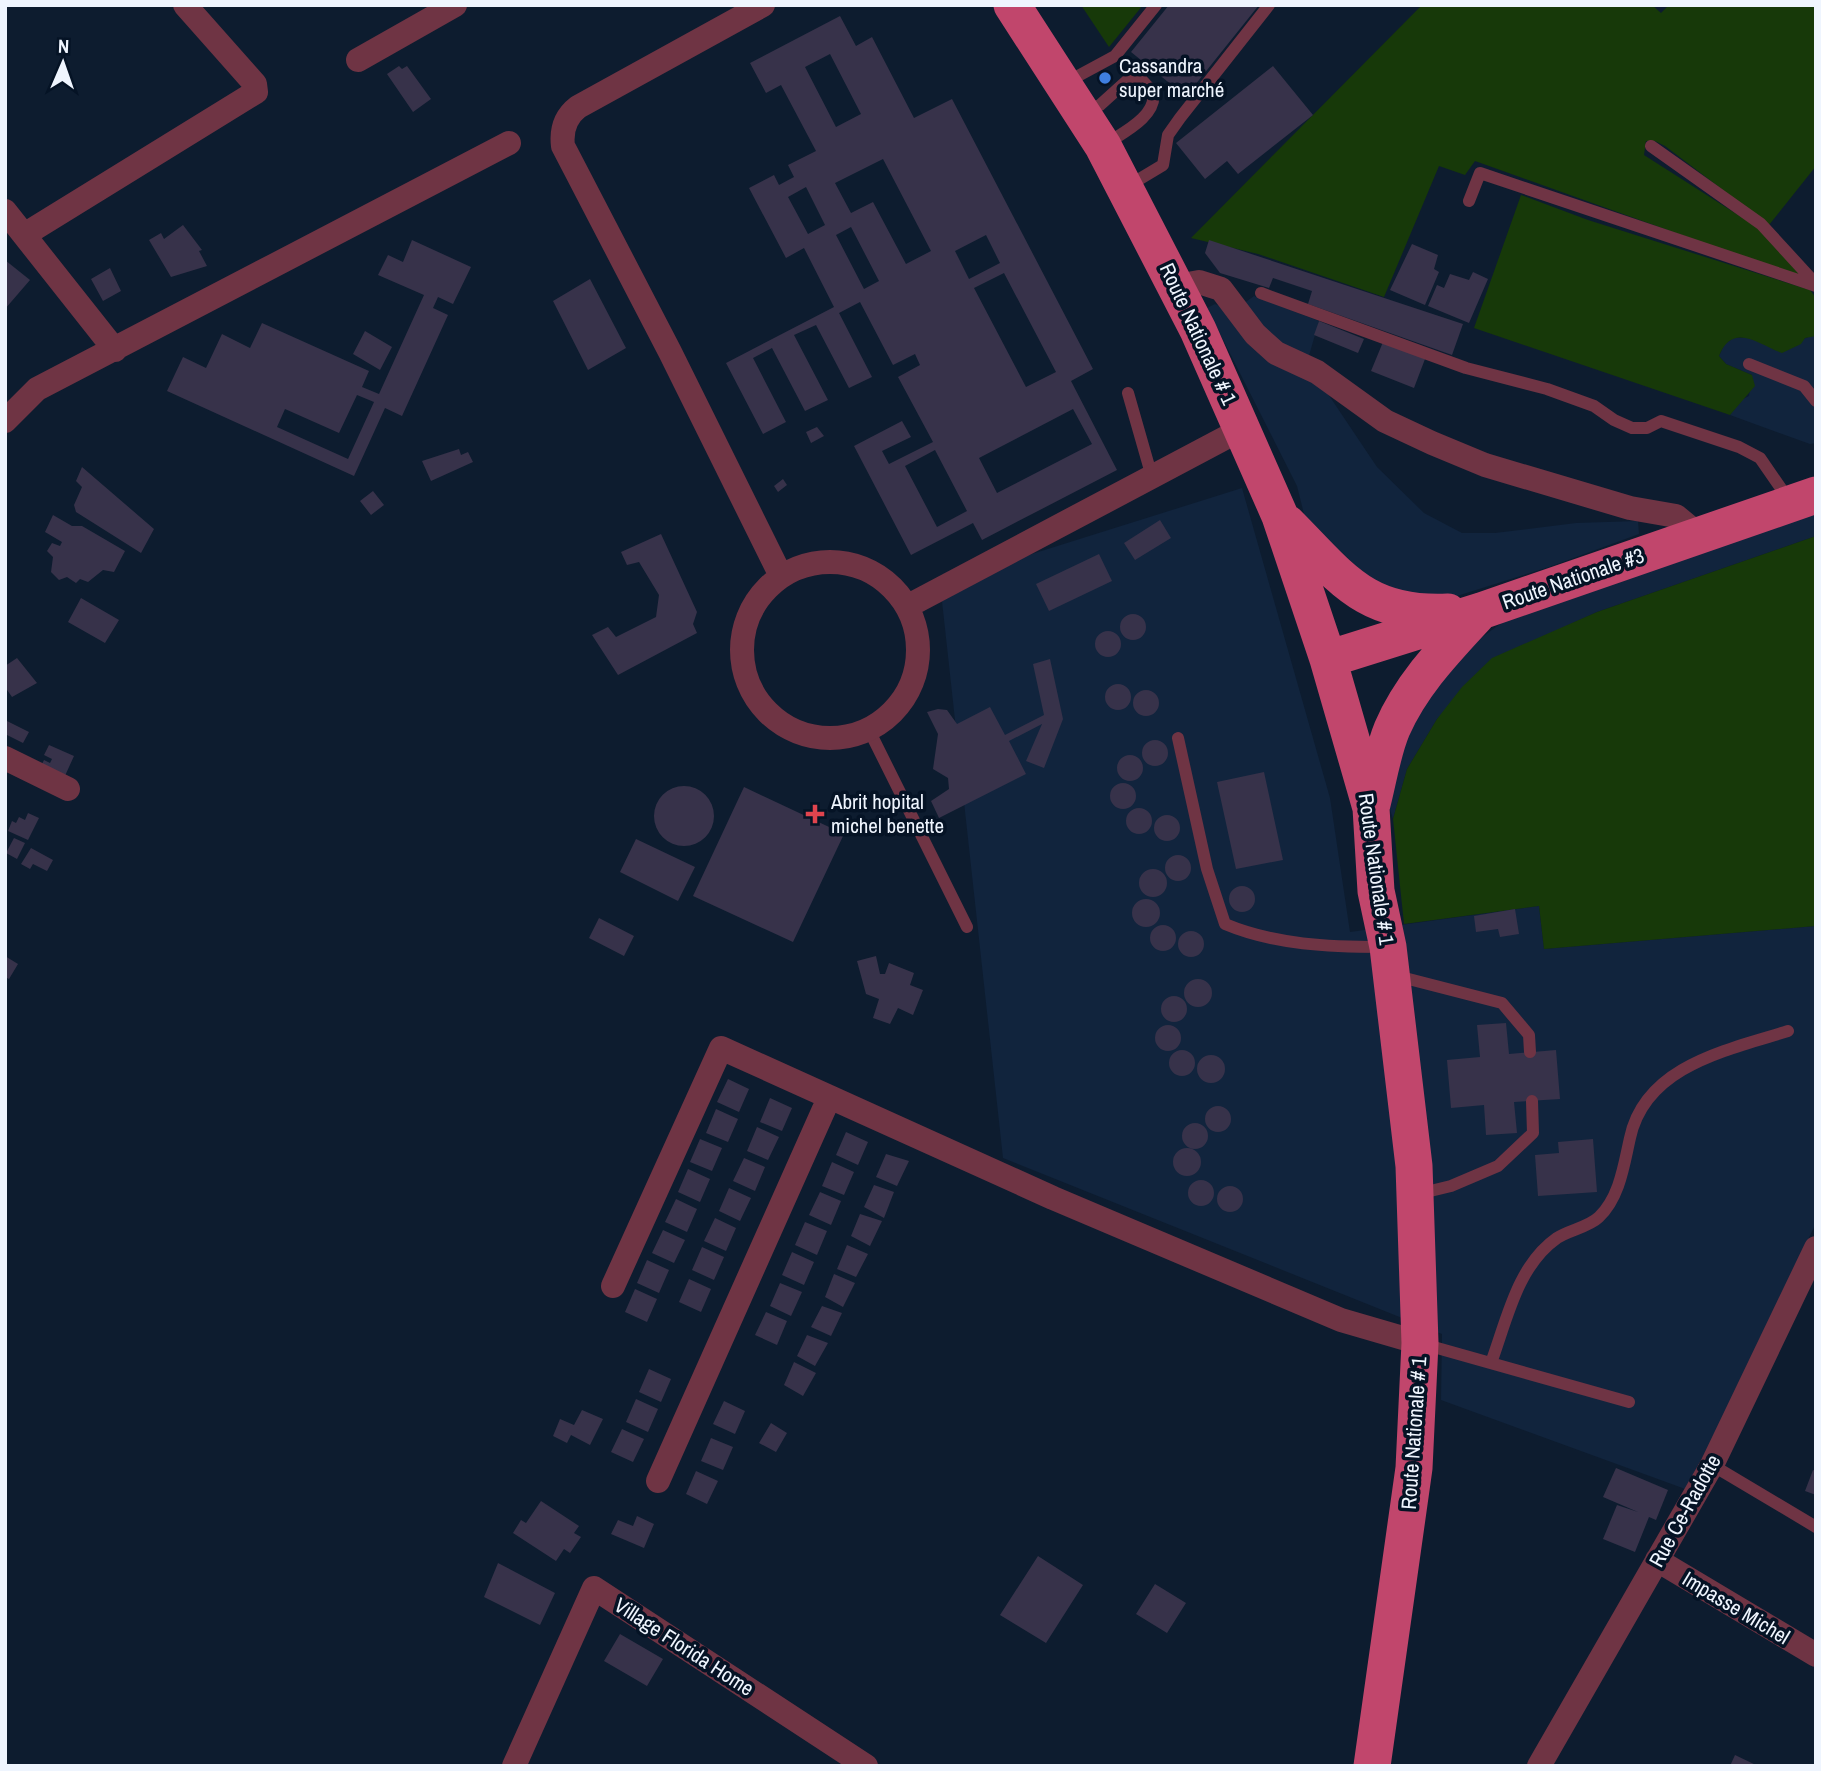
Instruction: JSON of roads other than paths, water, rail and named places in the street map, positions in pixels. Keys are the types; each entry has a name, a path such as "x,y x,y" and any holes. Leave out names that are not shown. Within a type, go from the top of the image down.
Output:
{"main road":[{"name":"Route Nationale # 1","path":"1012,5 1103,146 1177,286 1242,429 1280,516 1328,659 1371,808 1376,891 1389,960 1414,1166 1420,1343 1414,1468 1372,1766"},
{"name":"Route Nationale #3","path":"1328,659 1481,611 1804,499"},
{"path":"1280,516 1348,584 1382,606 1425,613 1481,611"},
{"path":"1371,808 1392,730 1398,718 1429,668 1481,611"}],"street":[{"path":"24,236 256,92 256,84 185,5"},
{"path":"358,60 455,5"},
{"path":"763,5 578,107 570,114 562,134 563,146 670,352 781,576"},
{"path":"5,421 37,389 509,142"},
{"path":"5,211 115,350"},
{"path":"1177,286 1199,282 1221,289 1255,334 1276,353 1317,372 1385,421 1485,465 1630,508 1676,516 1699,535"},
{"path":"908,606 1242,429"},
{"path":"836,561 865,568 890,583 908,606 918,633 919,662 904,698 892,713 869,730 840,738 811,736 783,725 761,706 746,680 741,651 745,622 759,596 781,576 807,564 836,561"},
{"path":"5,758 68,789"},
{"path":"613,1286 720,1048 1053,1198 1341,1320 1420,1343"},
{"path":"658,1481 829,1098"},
{"name":"Rue Ce-Radotte","path":"1539,1766 1712,1465 1816,1248"},
{"name":"Impasse Michel","path":"1657,1560 1816,1655"},
{"name":"Village Florida Home","path":"514,1766 594,1588 866,1766"}],"lane":[{"path":"1073,98 1115,57 1156,5"},
{"path":"1125,188 1163,165 1168,135 1269,5"},
{"path":"1073,98 1100,105 1131,77 1140,78 1153,92 1152,104 1138,122 1103,146"},
{"path":"1651,146 1761,224 1816,285"},
{"path":"1469,201 1480,173 1816,285"},
{"path":"1261,293 1466,368 1547,389 1594,406 1632,428 1647,428 1661,421 1739,447 1760,458 1804,499"},
{"path":"1749,364 1804,386 1816,401"},
{"path":"1128,393 1152,477"},
{"path":"869,730 967,927"},
{"path":"1178,738 1207,869 1225,924 1246,933 1389,960 1440,989 1502,1003 1529,1035 1530,1052"},
{"path":"1491,1363 1520,1282 1539,1253 1559,1237 1599,1217 1615,1194 1632,1125 1644,1101 1671,1075 1718,1053 1788,1031"},
{"path":"1414,1195 1451,1186 1497,1167 1533,1133 1532,1101"},
{"path":"1420,1343 1629,1402"},
{"path":"1712,1465 1816,1527"}],"place":[{"name":"Cassandra super marché","path":"1105,78"},
{"name":"Abrit hopital michel benette","path":"815,814"}]}
